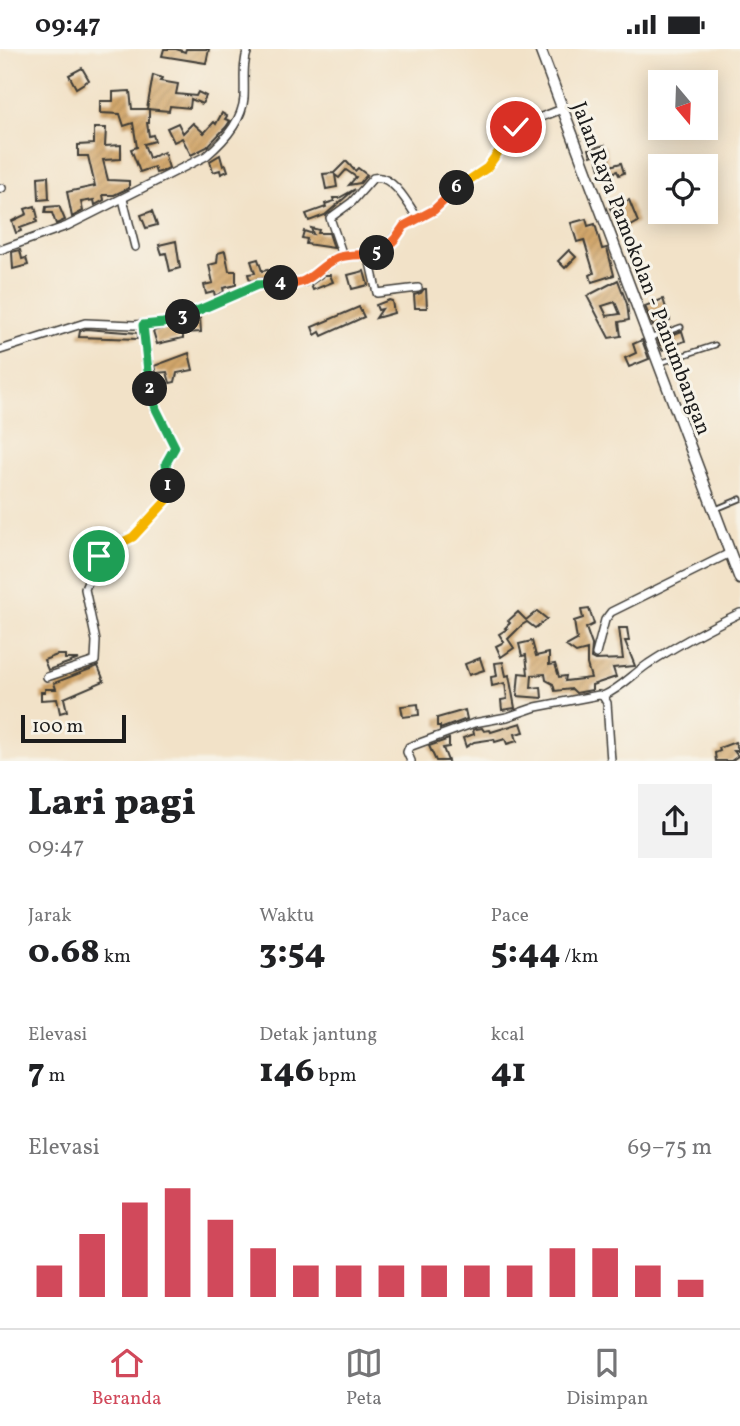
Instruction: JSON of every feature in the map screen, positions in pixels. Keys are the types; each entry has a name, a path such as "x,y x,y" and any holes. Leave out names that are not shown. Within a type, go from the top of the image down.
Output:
{"main road":[{"name":"Jalan Raya Pamokolan - Panumbangan","path":"540,49 740,579"}],"street":[{"path":"0,250 66,226 206,156 231,131 243,106 243,70 248,49"},
{"path":"0,350 85,323 163,323 191,314 257,285 292,285 305,282 324,266 343,256 384,250 404,226 434,210 454,190 487,168 516,127 562,109"},
{"path":"343,256 330,218 352,202 373,178 386,179 406,200 418,219"},
{"path":"123,198 135,247"},
{"path":"368,254 377,293 418,288"},
{"path":"47,677 95,661 96,641 86,587 99,556 133,537 169,498 166,465 175,447 150,391 143,325"},
{"path":"596,654 605,619 611,612 730,553"},
{"path":"411,761 407,752 409,747 461,728 546,705 603,696 618,689 664,655 740,613"},
{"path":"603,696 607,703 611,761"}],"lane":[{"path":"648,339 681,327"},
{"path":"658,364 715,345"},
{"path":"713,510 740,499"}],"building":[{"path":"164,49 185,52 186,49 209,49 206,63 162,56"},
{"path":"82,68 89,80 76,88 69,75"},
{"path":"153,75 162,78 160,81 178,84 176,94 196,96 198,92 206,96 202,104 191,99 190,108 170,106 169,111 147,109"},
{"path":"130,91 132,109 149,109 149,136 153,135 155,141 144,144 149,158 164,152 169,168 163,171 156,173 154,167 140,172 131,149 137,147 133,123 124,126 120,114 100,113 100,101 113,101 113,92"},
{"path":"222,113 227,116 225,119 230,121 226,127 207,147 191,155 182,138 174,142 167,128 178,123 183,133 193,123 204,133 214,122 216,124"},
{"path":"94,128 106,128 105,146 121,145 121,159 103,160 108,180 129,181 129,188 114,195 103,195 104,200 95,205 94,200 81,202 83,211 72,217 67,192 95,186 88,156 78,156 78,145 94,144"},
{"path":"605,145 610,166 621,163 624,173 619,175 617,171 602,176 596,154 591,156 589,149"},
{"path":"220,155 223,166 226,165 228,171 221,174 220,170 213,172 210,161"},
{"path":"346,161 355,171 358,168 367,175 360,183 349,185 356,177 346,170 339,178 335,175 337,187 326,189 323,174 334,173"},
{"path":"48,176 49,199 39,200 38,177"},
{"path":"355,189 325,215 309,221 306,214 326,207 325,204 334,201 333,198 339,198"},
{"path":"629,200 638,222 620,232 610,208"},
{"path":"35,206 37,222 20,228 21,231 16,233 12,221 27,214 25,209"},
{"path":"59,206 65,220 56,224 52,213 45,213 46,207"},
{"path":"152,211 157,225 146,228 141,215"},
{"path":"586,219 588,226 595,224 602,249 607,248 614,275 592,282 590,275 594,273 584,240 577,242 571,223"},
{"path":"311,228 319,230 318,233 329,233 334,248 306,244 307,239 302,238 304,231 313,234"},
{"path":"176,241 180,268 170,271 166,253 162,254 159,245"},
{"path":"20,250 22,259 26,258 28,265 13,269 12,252"},
{"path":"569,250 576,257 565,268 558,261"},
{"path":"225,251 229,271 236,271 236,285 223,288 224,292 215,296 214,292 206,294 204,285 213,283 209,265 217,263 218,253"},
{"path":"258,259 262,271 268,270 270,277 250,281 248,274 255,273 251,261"},
{"path":"364,271 368,285 352,289 348,275"},
{"path":"325,275 330,275 333,282 313,290 311,285"},
{"path":"618,280 627,304 629,320 619,322 621,336 609,338 587,296","holes":["615,302 620,314 607,316 602,306"]},
{"path":"424,289 427,308 415,308 414,295"},
{"path":"663,299 670,320 653,326 645,306"},
{"path":"392,301 394,313 376,318 382,309 378,310 376,305"},
{"path":"359,307 364,317 322,336 320,332 315,335 312,327"},
{"path":"200,318 201,332 183,333 183,338 157,344 153,331"},
{"path":"86,329 138,333 138,339 79,337 80,331"},
{"path":"682,331 685,341 662,350 658,340"},
{"path":"642,340 649,359 629,367 625,358 636,353 633,344"},
{"path":"189,353 193,370 177,373 175,382 170,383 167,372 156,373 154,366"},
{"path":"589,609 594,624 586,628 592,645 591,658 623,659 619,628 627,628 629,641 625,641 635,666 613,668 616,677 592,685 592,690 576,693 572,689 555,691 553,684 546,680 545,674 532,675 531,688 541,687 542,698 517,696 519,673 528,674 526,655 522,656 519,644 532,641 536,656 549,653 549,665 555,664 559,677 566,676 565,681 591,678 587,650 576,653 566,646 577,640 574,621 583,618 581,610"},
{"path":"537,611 547,619 535,628 527,622 522,625 508,639 514,648 501,657 496,646 504,642 499,634 507,629 505,628 510,623 508,621 518,612 526,620"},
{"path":"65,655 65,659 79,659 48,670 44,660"},
{"path":"480,658 484,670 469,675 465,664"},
{"path":"503,662 506,676 509,675 515,708 502,710 501,700 507,699 505,683 492,686 491,677 497,676 495,663"},
{"path":"98,666 104,681 64,698 67,711 60,713 57,699 41,700 41,692 45,692 45,689 56,689 54,683"},
{"path":"418,704 419,715 403,717 401,706"},
{"path":"465,710 467,719 440,729 440,726 437,726 437,718"},
{"path":"521,723 524,732 515,734 517,741 507,744 505,739 495,742 494,739 474,742 466,747 463,738 474,734 473,730 482,728 491,732"},
{"path":"449,739 449,747 443,748 448,761 436,761 429,746"},
{"path":"735,742 739,751 734,751 738,756 731,761 716,761 715,753 720,751 719,748"}],"route":[{"path":"99,556 133,537 169,498 166,465 175,447 150,391 143,325 163,323 191,314 257,285 292,285 305,282 338,257 374,254 384,250 404,226 424,217 454,190 487,168 516,127"}]}
